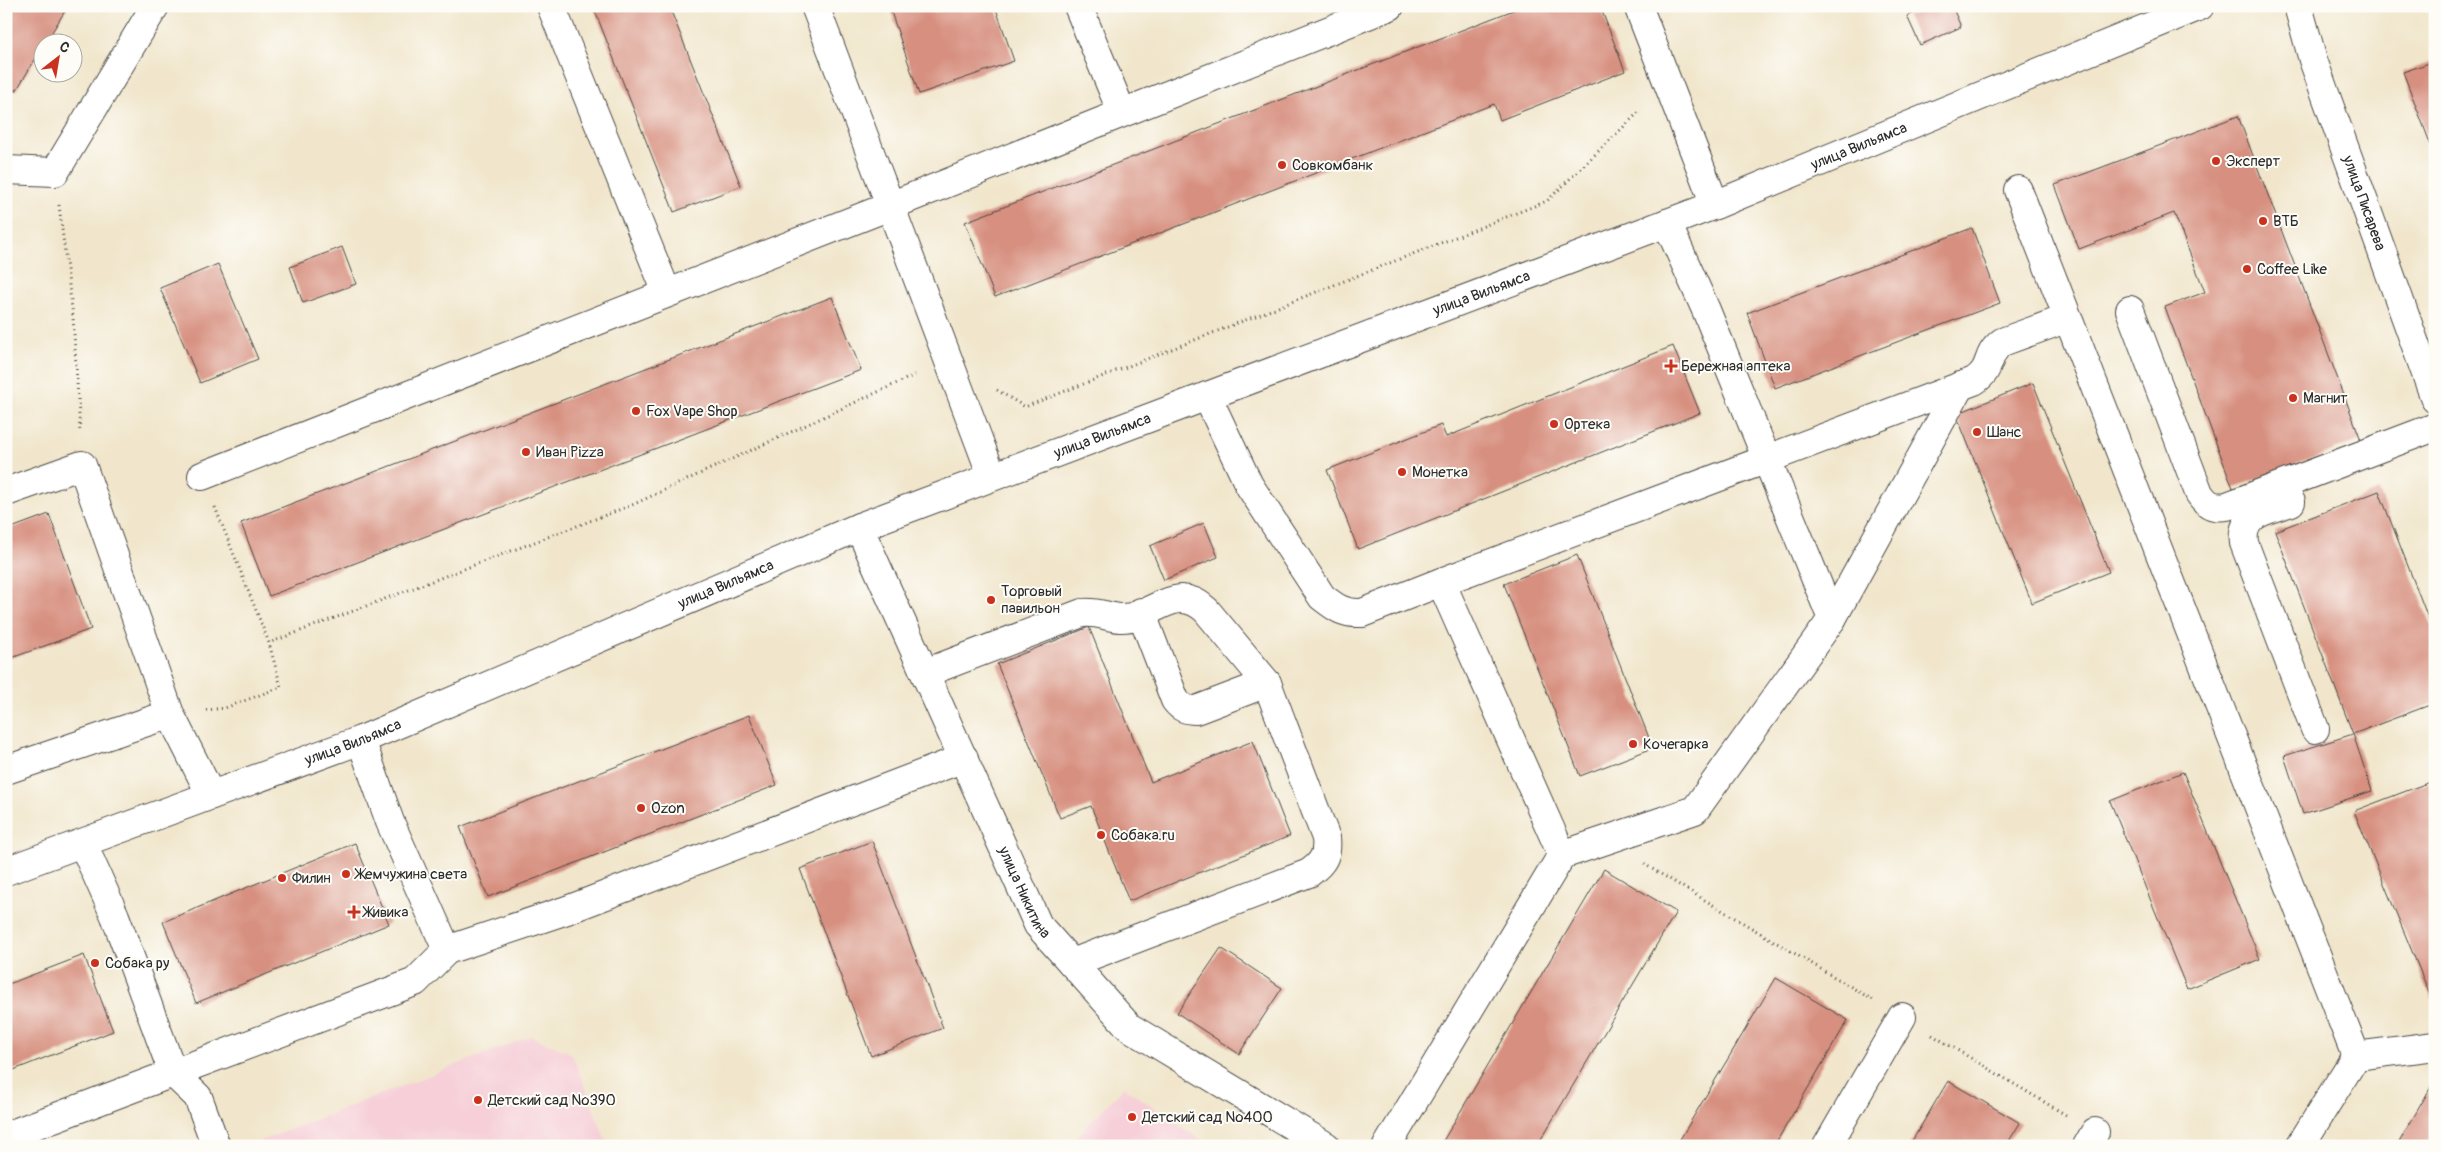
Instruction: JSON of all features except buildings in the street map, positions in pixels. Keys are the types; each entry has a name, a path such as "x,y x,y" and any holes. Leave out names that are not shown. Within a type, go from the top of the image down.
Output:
{"street":[{"path":"6,170 55,172 155,6"},
{"path":"551,6 667,293"},
{"path":"815,6 992,476"},
{"path":"1078,6 1122,113"},
{"path":"202,476 890,206 1390,6"},
{"path":"1638,6 1715,205"},
{"name":"улица Вильямса","path":"6,871 361,740 859,527 1715,205 2200,6"},
{"name":"улица Писарева","path":"2298,6 2313,60 2435,399"},
{"path":"2018,190 2356,1056"},
{"path":"1668,223 1706,310 1832,619"},
{"path":"2130,310 2199,493 2206,503 2216,507 2227,506 2435,427"},
{"path":"1207,396 1249,485 1322,597 1336,608 1348,614 1362,613 1960,386 1984,374 1994,348 2002,342 2068,318"},
{"path":"1387,1146 1562,855 1695,810 1832,619 1960,386"},
{"path":"2315,730 2244,543 2242,531 2247,522 2256,515 2435,447"},
{"path":"6,492 82,464 170,714 211,795"},
{"name":"улица Никитина","path":"859,527 1038,925 1129,1027 1326,1146"},
{"path":"1441,582 1562,855"},
{"path":"925,673 1082,614 1094,612 1120,618 1184,598 1196,601 1267,682 1326,838 1328,852 1320,866 1309,874 1072,963"},
{"path":"1141,612 1175,700 1180,707 1196,710 1267,682"},
{"path":"6,770 170,714"},
{"path":"361,740 390,822 448,950"},
{"path":"6,1136 414,982 448,950 577,906 964,758"},
{"path":"83,844 115,916 173,1073 198,1097 216,1146"},
{"path":"1826,1146 1902,1017"},
{"path":"2356,1056 2435,1046"},
{"path":"2300,1146 2356,1056"}],"path":[{"path":"994,388 1025,407 1547,201 1668,84"},
{"path":"55,172 72,317 82,464"},
{"path":"269,643 632,504 948,360"},
{"path":"170,714 224,708 282,686 269,643 202,476"},
{"path":"1605,840 1902,1017 2091,1139"}],"shaded area":[{"name":"Детский сад №390","path":"531,1036 572,1054 608,1146 248,1146"},
{"name":"Детский сад №400","path":"1124,1087 1210,1146 1068,1146"}],"place":[{"name":"Эксперт","path":"2216,161"},
{"name":"Совкомбанк","path":"1282,165"},
{"name":"ВТБ","path":"2263,221"},
{"name":"Coffee Like","path":"2247,269"},
{"name":"Бережная аптека","path":"1671,366"},
{"name":"Магнит","path":"2293,398"},
{"name":"Fox Vape Shop","path":"636,411"},
{"name":"Ортека","path":"1554,424"},
{"name":"Шанс","path":"1977,432"},
{"name":"Иван Pizza","path":"526,452"},
{"name":"Монетка","path":"1402,472"},
{"name":"Торговый павильон","path":"991,600"},
{"name":"Кочегарка","path":"1633,744"},
{"name":"Ozon","path":"641,808"},
{"name":"Собака.ru","path":"1101,835"},
{"name":"Жемчужина света","path":"346,874"},
{"name":"Филин","path":"282,878"},
{"name":"Живика","path":"354,912"},
{"name":"Собака ру","path":"95,963"},
{"name":"Детский сад №390","path":"478,1100"},
{"name":"Детский сад №400","path":"1132,1117"}]}
